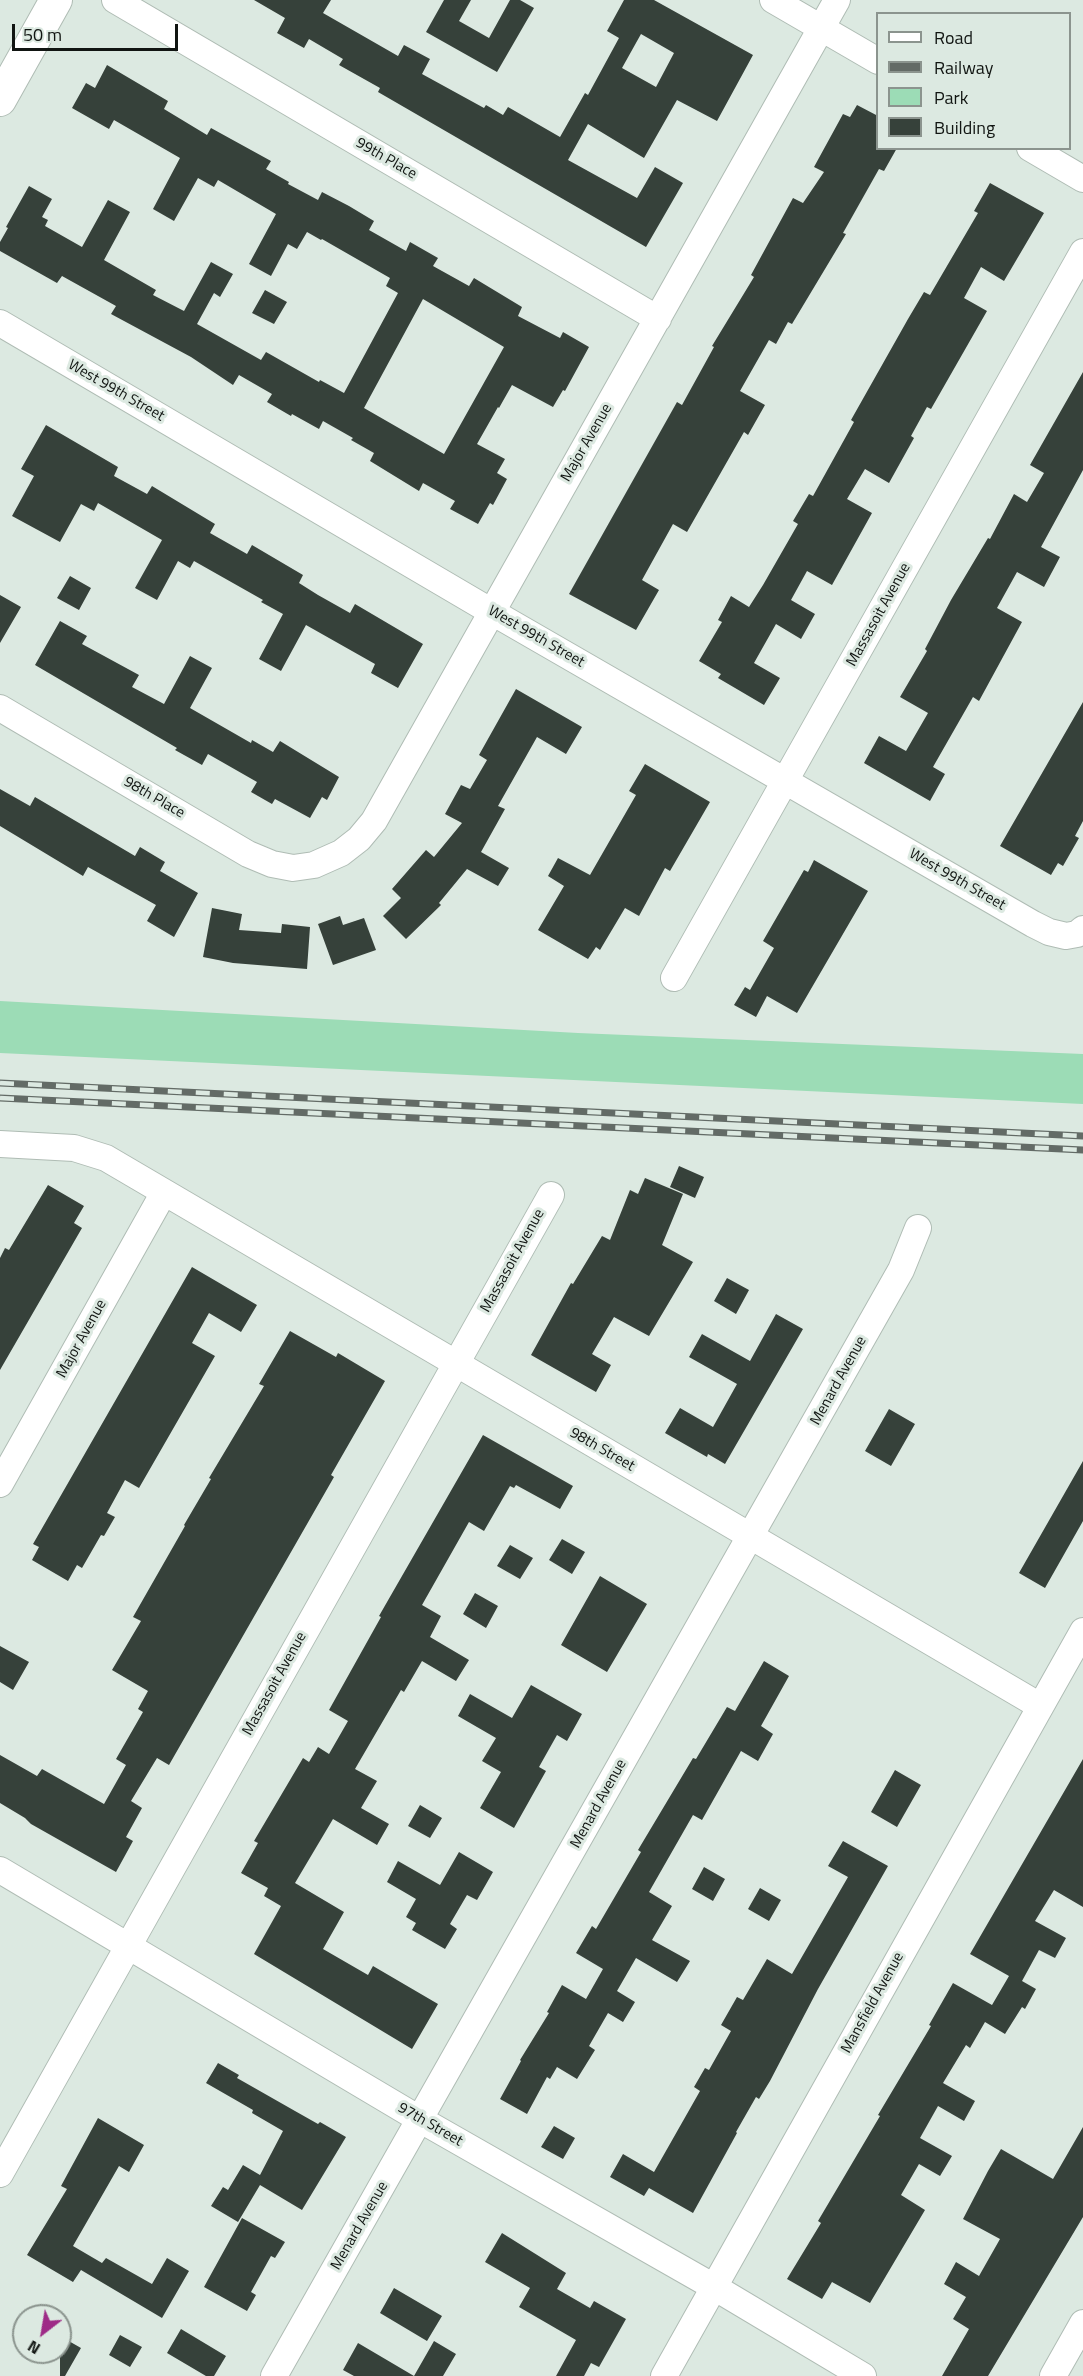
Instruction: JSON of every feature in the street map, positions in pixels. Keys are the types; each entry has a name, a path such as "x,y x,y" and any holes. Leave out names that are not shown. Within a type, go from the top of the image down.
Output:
{"street":[{"path":"0,100 56,0"},
{"name":"99th Place","path":"115,0 658,319"},
{"path":"773,0 876,60"},
{"name":"Major Avenue","path":"314,865 341,853 359,839 374,821 837,0"},
{"path":"1033,150 1083,179"},
{"name":"Massasoit Avenue","path":"674,978 1083,252"},
{"name":"West 99th Street","path":"0,323 492,612 1033,924 1049,932 1066,936 1080,932"},
{"name":"98th Place","path":"0,708 248,854 272,864 293,867 314,865"},
{"name":"98th Street","path":"0,1144 74,1148 106,1158 163,1194 1040,1706"},
{"name":"Major Avenue","path":"0,1484 163,1194"},
{"name":"Massasoit Avenue","path":"0,2174 551,1195"},
{"name":"Menard Avenue","path":"274,2376 901,1270 918,1228"},
{"name":"Mansfield Avenue","path":"664,2376 1083,1631"},
{"name":"97th Street","path":"0,1870 421,2120 714,2287 863,2376"},
{"path":"1053,2376 1083,2323"}],"green space":[{"path":"0,1001 578,1033 1083,1054 1083,1104 0,1053"}],"building":[{"path":"254,0 331,0 323,13 398,56 404,45 430,59 422,74 484,108 486,105 503,115 508,107 560,137 585,93 588,95 619,38 607,31 624,0 654,0 753,55 717,121 677,100 644,158 588,124 568,160 637,198 655,167 683,183 646,247 378,92 380,88 339,65 343,59 309,39 304,48 277,33 285,18","holes":["641,34 674,53 656,87 622,68"]},
{"path":"444,0 471,0 459,21 489,38 510,0 520,0 534,8 497,72 426,32"},
{"path":"107,65 168,101 164,109 207,135 211,128 271,161 266,169 289,182 288,184 318,200 322,192 349,206 374,221 369,230 406,251 410,242 438,258 433,266 469,286 474,278 522,307 518,316 560,338 563,332 589,347 565,391 563,390 553,407 512,385 498,407 477,444 505,459 497,473 507,479 493,505 490,503 478,524 450,509 455,501 423,483 419,491 370,461 374,453 351,440 353,438 323,421 319,429 292,414 291,416 267,402 272,394 239,375 233,385 191,357 111,314 116,306 62,276 57,283 0,251 0,242 8,228 6,227 29,186 52,199 42,217 48,220 45,226 82,247 108,200 130,212 104,260 156,290 153,295 184,311 211,262 233,274 220,297 214,293 197,324 261,360 266,352 319,382 320,380 344,393 398,293 386,286 390,278 307,232 297,249 288,244 271,276 249,264 276,214 218,180 214,187 198,178 174,221 153,209 180,158 114,120 109,129 72,108 86,83 95,88","holes":["423,299 504,347 444,454 364,408"]},
{"path":"857,105 876,115 876,150 896,150 884,171 879,169 843,233 846,234 792,324 788,322 776,344 769,340 740,391 765,405 748,435 744,432 687,532 673,524 642,580 659,590 636,630 569,594 677,402 682,405 714,347 712,346 754,277 751,275 793,198 803,203 824,172 814,167 843,114 850,117"},
{"path":"990,183 1044,213 1004,281 981,267 964,298 987,311 931,409 927,407 911,436 914,438 889,483 865,469 847,499 872,513 832,585 807,571 791,600 815,614 801,639 776,624 754,663 780,678 764,705 718,678 721,674 699,661 722,622 718,620 731,596 749,607 763,585 798,524 793,521 809,494 813,496 854,422 851,420 924,292 930,295 978,213 974,211"},
{"path":"265,290 287,302 274,324 252,313"},
{"path":"1083,372 1083,470 1041,547 1060,557 1044,587 1017,572 997,608 1022,622 979,701 973,697 933,767 945,774 930,801 864,763 879,736 906,751 928,713 900,697 927,651 925,649 951,600 988,538 990,539 1014,494 1027,502 1044,473 1030,465"},
{"path":"46,425 118,467 114,476 147,494 152,486 215,524 210,533 247,554 252,545 303,575 299,583 318,595 350,613 355,604 423,644 398,688 371,673 375,664 306,625 281,671 259,659 283,614 194,561 190,568 178,561 157,600 135,588 162,540 98,503 94,511 81,504 60,542 12,516 34,476 21,469"},
{"path":"70,576 91,588 79,610 57,598"},
{"path":"0,595 21,607 0,643"},
{"path":"60,621 87,636 82,644 139,675 132,687 164,704 190,656 212,668 190,708 251,743 252,740 273,752 280,741 339,777 327,800 322,797 310,818 275,799 272,804 251,792 257,782 208,754 202,765 35,665"},
{"path":"516,689 582,727 566,754 537,737 498,806 505,809 481,852 509,868 498,886 467,869 439,903 441,905 406,939 383,916 401,898 392,889 426,850 434,857 462,823 445,814 461,785 470,789 487,760 479,755"},
{"path":"1083,702 1083,821 1075,836 1079,838 1063,866 1058,863 1051,875 1000,846"},
{"path":"645,764 710,802 670,871 665,868 639,916 625,908 600,950 596,947 588,959 538,930 564,886 548,876 558,858 590,875 636,795 629,791"},
{"path":"0,789 30,806 35,797 135,856 140,847 165,862 160,871 198,893 174,937 147,921 156,905 88,867 83,876 0,826"},
{"path":"814,860 868,891 797,1013 767,996 756,1017 734,1005 745,987 750,990 774,948 763,941 804,870 808,872"},
{"path":"212,908 242,914 239,930 281,933 282,924 310,927 307,969 233,963 203,957"},
{"path":"340,916 343,925 364,918 376,950 333,965 318,924"},
{"path":"679,1166 704,1177 695,1198 670,1187"},
{"path":"645,1178 683,1194 662,1245 693,1262 649,1336 614,1317 592,1354 611,1365 596,1392 531,1355 571,1283 573,1284 602,1236 610,1240 630,1190 638,1194"},
{"path":"48,1185 84,1206 74,1223 82,1228 0,1370 0,1258 5,1248 9,1250"},
{"path":"192,1267 257,1305 241,1332 209,1313 192,1343 215,1356 139,1488 125,1480 107,1513 115,1517 104,1536 101,1535 82,1568 77,1565 68,1581 32,1560 39,1547 33,1544"},
{"path":"727,1278 749,1290 736,1314 714,1301"},
{"path":"776,1314 803,1329 725,1464 708,1454 707,1457 665,1433 680,1408 713,1427 737,1384 689,1357 702,1334 750,1361"},
{"path":"290,1331 336,1357 338,1353 385,1381 331,1475 334,1477 169,1765 157,1758 131,1801 142,1808 126,1837 133,1841 116,1872 31,1824 0,1803 0,1755 37,1776 42,1769 104,1804 126,1765 116,1759 143,1712 138,1709 148,1691 112,1670 141,1621 133,1617 211,1479 209,1478 264,1386 259,1384"},
{"path":"889,1409 915,1424 891,1466 865,1451"},
{"path":"483,1435 573,1486 560,1509 516,1485 514,1488 510,1486 484,1531 469,1522 422,1605 441,1616 430,1637 469,1660 456,1681 422,1661 404,1692 401,1690 355,1769 377,1781 361,1808 389,1824 377,1845 333,1819 295,1883 344,1912 323,1949 368,1975 373,1966 438,2004 412,2049 254,1954 281,1906 264,1896 268,1888 241,1873 258,1843 254,1841 303,1758 309,1762 318,1747 329,1754 348,1721 329,1710 381,1617 379,1616"},
{"path":"1083,1461 1083,1521 1045,1588 1019,1573"},
{"path":"562,1539 585,1552 572,1574 549,1560"},
{"path":"510,1545 533,1558 520,1579 497,1566"},
{"path":"600,1576 647,1604 607,1672 561,1645"},
{"path":"475,1593 498,1606 486,1628 463,1614"},
{"path":"0,1646 29,1662 13,1690 0,1682"},
{"path":"764,1661 789,1676 761,1726 773,1734 758,1761 741,1751 702,1820 693,1815 649,1892 672,1906 652,1940 690,1961 677,1982 636,1958 617,1991 635,2002 623,2022 608,2013 589,2046 595,2050 577,2079 557,2067 550,2079 547,2077 527,2114 500,2099 520,2060 549,2013 547,2012 562,1985 586,1999 603,1969 576,1953 592,1926 596,1929 641,1852 638,1850 693,1758 696,1759 727,1707 735,1711"},
{"path":"531,1685 582,1714 567,1741 557,1735 539,1767 546,1771 514,1828 480,1808 501,1772 482,1761 496,1738 458,1716 470,1694 512,1718"},
{"path":"1083,1759 1083,1907 1054,1890 1035,1921 1066,1938 1055,1958 1039,1950 1022,1981 1036,1989 1025,2009 1022,2007 1005,2034 985,2022 970,2048 966,2045 943,2083 975,2101 964,2121 938,2106 920,2138 952,2156 940,2176 919,2164 901,2195 925,2210 870,2303 832,2282 822,2299 787,2279 821,2223 818,2221 880,2116 878,2115 931,2026 929,2025 953,1983 992,2005 1009,1976 970,1954"},
{"path":"895,1770 921,1785 897,1827 871,1812"},
{"path":"420,1805 442,1818 430,1838 408,1826"},
{"path":"843,1841 888,1866 818,1989 770,2081 759,2099 756,2097 693,2213 649,2188 644,2196 610,2177 623,2154 654,2172 700,2091 694,2087 705,2068 709,2070 731,2031 721,2025 737,1997 743,2000 767,1959 792,1974 848,1877 828,1866"},
{"path":"459,1852 493,1872 477,1900 467,1895 450,1924 457,1929 445,1949 412,1930 416,1923 406,1917 416,1899 387,1882 398,1861 440,1885"},
{"path":"704,1867 725,1879 713,1901 692,1889"},
{"path":"760,1888 781,1900 769,1921 748,1909"},
{"path":"218,2063 239,2075 237,2078 318,2124 320,2122 346,2137 302,2210 260,2185 238,2222 211,2206 223,2187 228,2190 243,2165 260,2175 283,2131 252,2113 253,2110 206,2083"},
{"path":"98,2118 144,2145 129,2172 119,2166 73,2246 102,2263 106,2258 152,2284 167,2258 189,2271 162,2318 81,2270 73,2282 27,2255 67,2189 61,2186"},
{"path":"554,2126 575,2138 563,2159 541,2147"},
{"path":"1083,2127 1083,2217 988,2376 942,2376 969,2329 953,2319 966,2297 944,2284 956,2262 979,2276 1000,2239 963,2219 988,2171 1001,2149 1053,2179"},
{"path":"242,2218 285,2242 275,2258 271,2256 251,2292 256,2295 247,2311 204,2287"},
{"path":"502,2233 566,2273 557,2289 590,2308 594,2301 626,2319 599,2367 591,2363 584,2376 556,2376 576,2340 519,2307 530,2288 485,2262"},
{"path":"394,2288 442,2316 427,2341 380,2313"},
{"path":"181,2329 226,2356 214,2376 206,2376 167,2353"},
{"path":"120,2335 142,2347 130,2367 109,2355"},
{"path":"434,2341 456,2354 443,2376 414,2376"},
{"path":"72,2343 81,2348 72,2364"},
{"path":"358,2343 414,2376 354,2376 343,2370"},
{"path":"60,2364 72,2364 65,2376 60,2376"}],"railway":[{"path":"0,1083 1083,1136"},
{"path":"0,1098 1083,1150"}]}
